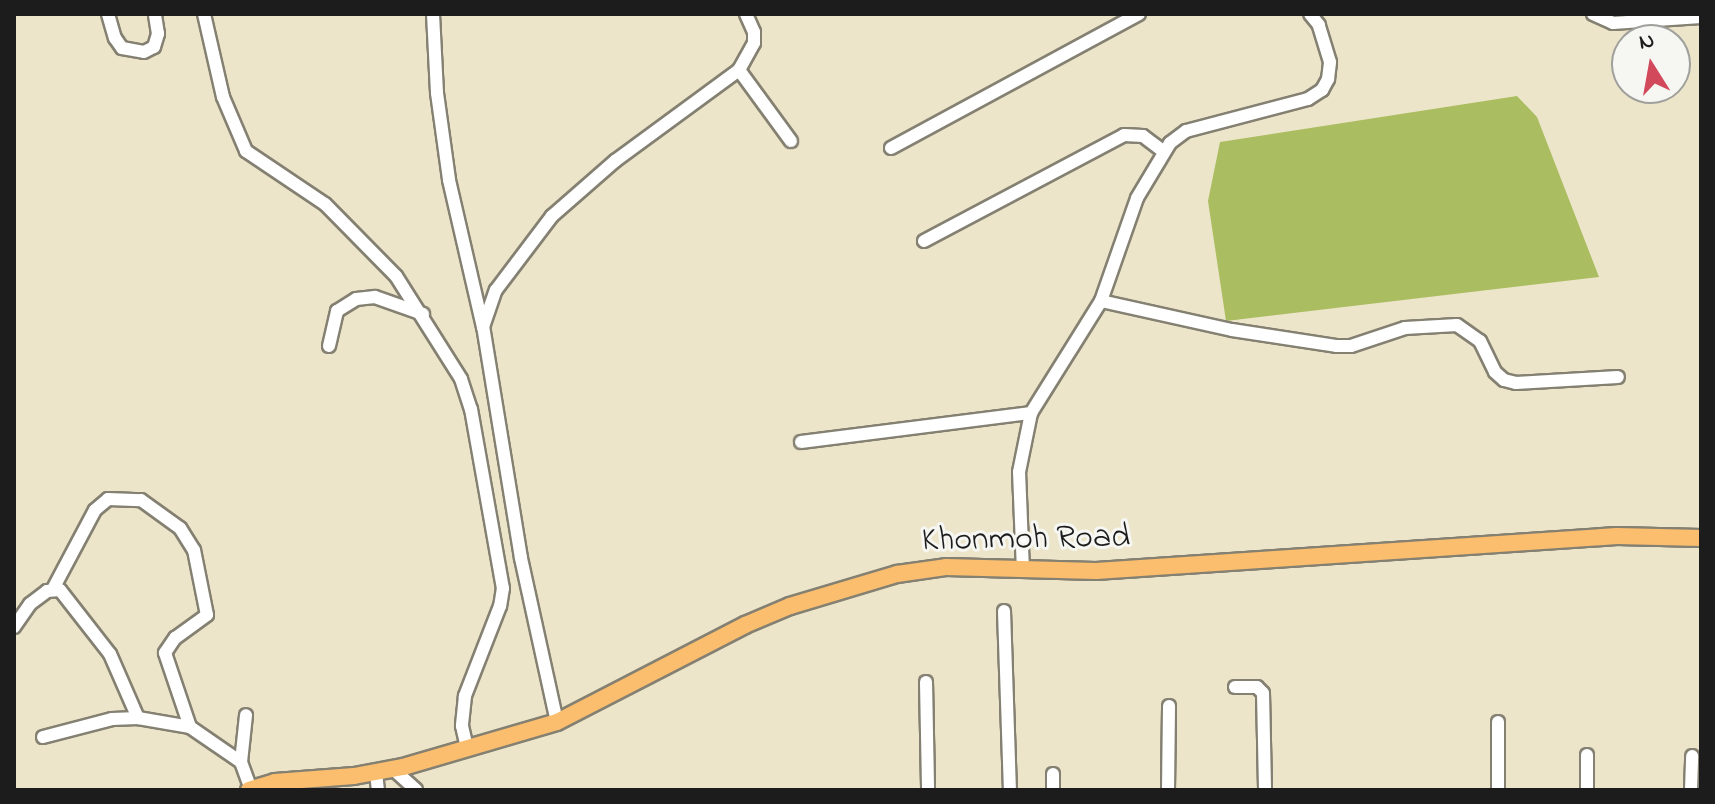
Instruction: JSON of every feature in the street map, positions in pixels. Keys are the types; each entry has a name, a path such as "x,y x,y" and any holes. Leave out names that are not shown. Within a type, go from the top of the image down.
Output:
{"main road":[{"name":"Khonmoh Road","path":"250,789 275,782 393,769 557,722 745,625 790,606 897,574 946,567 1096,571 1617,536 1701,538"}],"street":[{"path":"108,14 115,38 122,48 144,52 154,47 158,34 155,14"},
{"path":"204,14 223,97 246,151 325,204 396,276 423,314 461,379 471,409 503,588 500,606 465,696 462,726 467,747"},
{"path":"433,14 437,93 449,180 483,327 521,558 557,722"},
{"path":"483,327 496,290 552,216 615,161 739,70 754,43 754,32 746,14"},
{"path":"891,148 1138,14"},
{"path":"1023,571 1019,472 1031,413 1101,301 1137,198 1164,152 1186,131 1209,122 1308,99 1322,90 1328,79 1330,62 1319,25 1310,14"},
{"path":"1593,14 1613,23 1701,17"},
{"path":"739,70 791,141"},
{"path":"924,241 1124,135 1143,136 1164,152"},
{"path":"329,346 337,311 356,299 375,297 423,314"},
{"path":"1101,301 1232,330 1336,346 1351,346 1405,328 1457,325 1473,334 1495,372 1504,380 1516,383 1618,377"},
{"path":"801,442 1031,413"},
{"path":"14,627 30,604 53,589 95,510 108,499 141,500 180,528 194,550 207,615 175,638 165,653 190,727"},
{"path":"53,589 60,590 110,654 138,718"},
{"path":"1004,611 1010,790"},
{"path":"926,682 928,790"},
{"path":"1235,687 1257,687 1263,693 1265,790"},
{"path":"1168,790 1169,706"},
{"path":"246,715 241,762 250,789"},
{"path":"43,737 94,722 138,718 190,727 241,762"},
{"path":"1498,722 1498,790"},
{"path":"1587,755 1587,790"},
{"path":"1691,790 1692,756"},
{"path":"393,769 416,790"},
{"path":"376,772 378,790"},
{"path":"1053,774 1053,790"}],"green space":[{"path":"1517,96 1537,117 1599,277 1226,321 1208,201 1220,142"}]}
